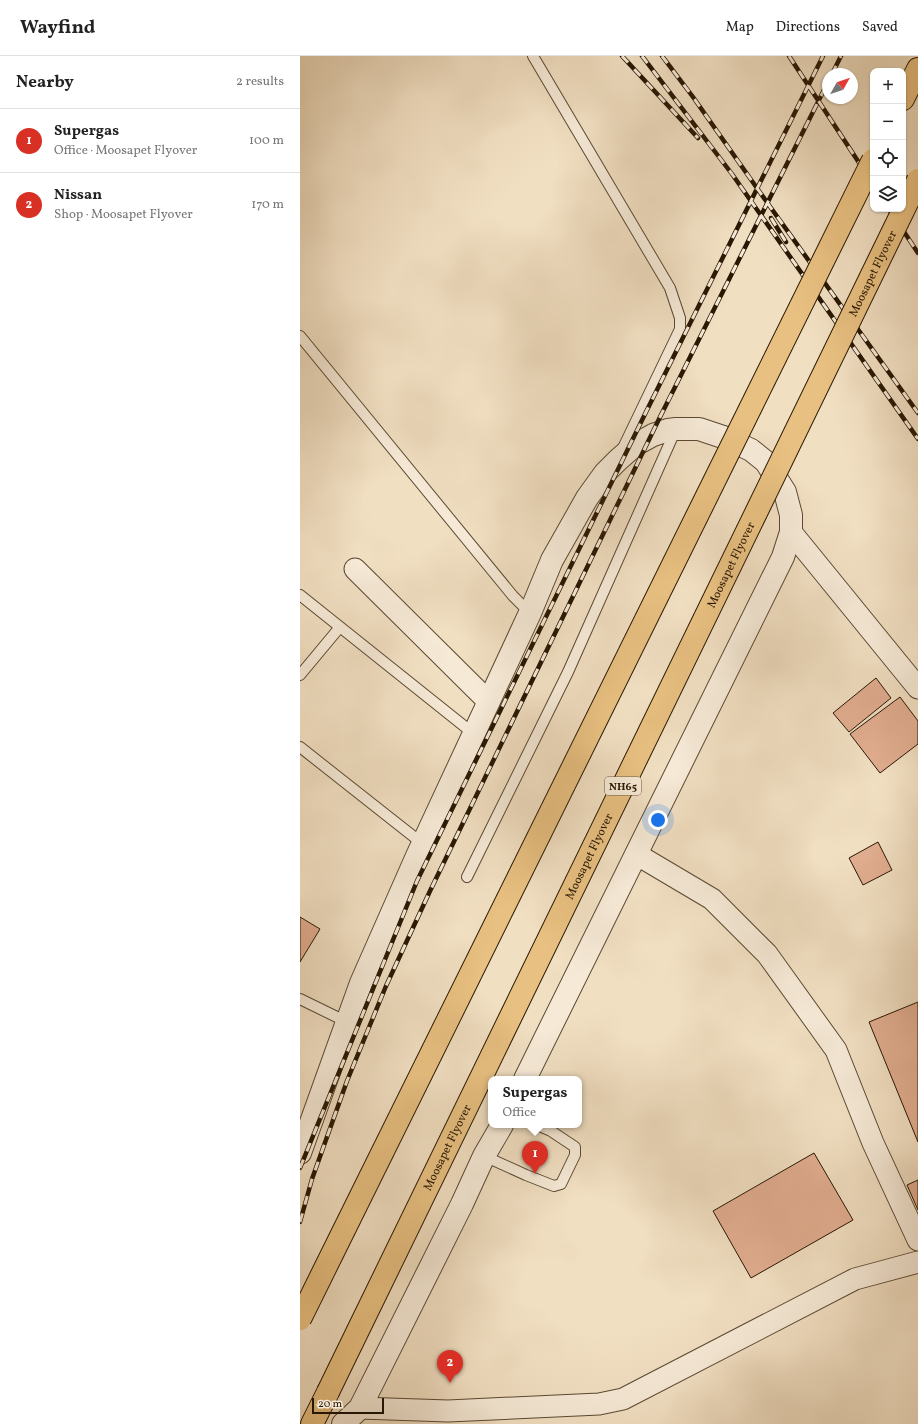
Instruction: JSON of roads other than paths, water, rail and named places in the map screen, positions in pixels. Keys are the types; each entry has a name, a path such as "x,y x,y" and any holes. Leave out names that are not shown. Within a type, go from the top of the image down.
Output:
{"highway":[{"path":"906,93 918,69"},
{"path":"300,1319 870,166"},
{"name":"Moosapet Flyover","path":"312,1424 918,180"}],"street":[{"path":"300,1153 361,983 422,844 530,613 552,560 587,498 605,473 618,460 635,446 653,435 676,429 699,429 726,438 752,450 766,462 784,492 791,515 791,532 783,557 526,1076"},
{"path":"791,532 918,688"},
{"path":"355,569 488,702"},
{"path":"636,854 712,899 767,954 836,1050 873,1143 918,1240"},
{"path":"343,1424 360,1408 462,1204 484,1156 500,1128"},
{"path":"360,1408 448,1411 599,1404 623,1399 855,1279 918,1262"}],"lane":[{"path":"533,56 670,288 680,318 680,329 618,460"},
{"path":"300,336 513,596 530,613"},
{"path":"467,877 568,672 676,429"},
{"path":"300,595 474,734"},
{"path":"300,675 340,628"},
{"path":"300,747 422,844"},
{"path":"300,999 347,1022"},
{"path":"484,1156 554,1186 561,1184 575,1155 575,1147 551,1130 545,1128"}],"railway":[{"path":"622,56 698,138"},
{"path":"642,56 732,174 918,439"},
{"path":"662,56 693,97 918,413"},
{"path":"789,56 870,179"},
{"path":"300,1168 417,881 646,412 823,56"},
{"path":"835,68 841,56"},
{"path":"300,1222 312,1179 347,1081 386,986 430,891 660,417 822,94"},
{"path":"891,212 918,253"},
{"path":"771,218 786,242"}],"place":[{"name":"Supergas","path":"535,1174"},
{"name":"Nissan","path":"450,1383"}]}
